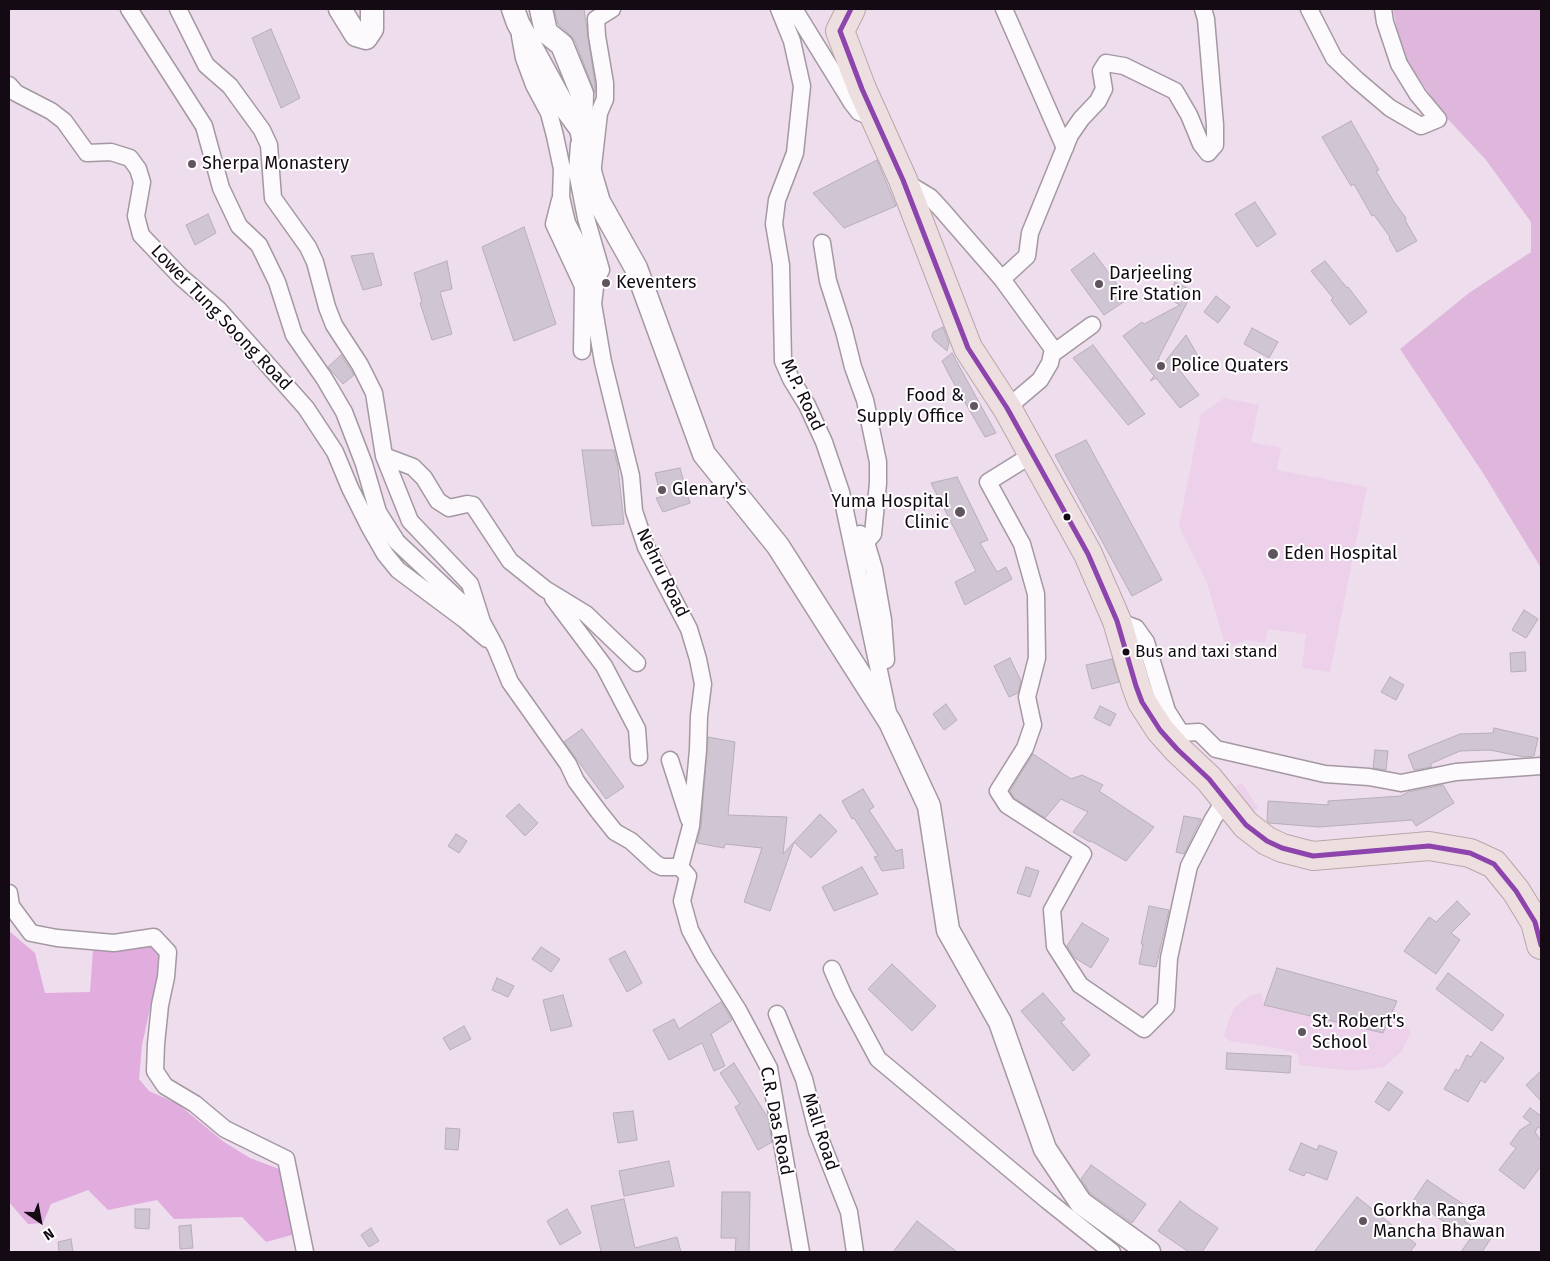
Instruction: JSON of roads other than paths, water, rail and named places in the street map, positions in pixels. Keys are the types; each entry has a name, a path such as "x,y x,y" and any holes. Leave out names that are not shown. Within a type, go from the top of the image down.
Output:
{"highway":[{"path":"840,21 876,119 903,180 968,348 1007,408 1095,568 1117,621 1136,686 1150,716 1168,740 1209,779 1246,825 1282,848 1313,856 1429,846 1470,853 1494,864 1516,891 1535,922 1541,945"}],"main road":[{"path":"340,9 356,35 366,38 372,29 372,9"},
{"path":"540,9 546,32 562,45 582,94 581,129 592,180 599,202 636,268 704,454 778,546 890,722 929,806 948,930 1000,1022 1045,1149 1081,1203 1149,1252"},
{"path":"516,16 562,103 581,129"}],"street":[{"path":"129,9 204,126 221,188 239,226 259,245 276,282 294,335 324,378 344,412 364,464 378,512 397,542 482,622"},
{"path":"178,9 206,65 230,86 266,137 269,145 272,171 273,198 308,247 315,262 327,307 334,325 360,365 374,393 384,456 410,521 470,584 482,622 496,648 510,682 568,764 576,781 614,832 631,841 662,867 680,866"},
{"path":"592,180 599,113 605,99 605,83 596,19 612,9"},
{"name":"M.P. Road","path":"779,9 792,41 802,86 795,153 777,200 774,224 781,265 783,361 791,380 807,405 824,442 841,492 890,722"},
{"path":"794,9 852,103 859,112 876,119"},
{"path":"1004,9 1065,148"},
{"path":"1002,279 1027,256 1030,233 1070,136 1098,101 1104,89 1101,71 1106,63 1124,66 1175,91 1189,115 1201,144 1208,153 1215,145 1206,19 1203,9"},
{"path":"1309,9 1334,58 1390,108 1421,126 1438,119 1418,95 1399,64 1385,22 1383,9"},
{"path":"516,16 524,58 534,85 548,113 562,170 561,197 554,224 583,286 582,351"},
{"name":"Lower Tung Soong Road","path":"9,85 16,93 51,110 64,121 88,153 111,152 130,158 138,169 142,182 136,216 141,235 181,278 219,310 306,408 335,452 369,526 385,554 398,570 465,620 496,648"},
{"name":"Nehru Road","path":"581,129 577,172 586,218 601,270 596,279 593,304 603,362 631,476 634,511 646,547 689,629 703,684 691,826 680,866"},
{"path":"903,180 930,197 1002,279 1053,349 1050,363 1040,380 1007,408"},
{"path":"561,197 568,223 596,279"},
{"path":"822,243 828,280 853,367 865,400 878,462 873,534 866,542"},
{"path":"1052,354 1092,326"},
{"path":"1033,454 988,482 1022,544 1036,594 1037,658 1027,697 1033,725 1025,748 998,791 1008,805 1083,854 1052,910 1055,946 1080,985 1144,1029 1166,1007 1169,958 1190,866 1213,819 1225,800"},
{"path":"384,456 414,467 424,478 438,502 449,508 467,504 473,505 510,561 545,589 586,614 637,663"},
{"path":"844,508 866,542 874,569 883,620 890,722"},
{"path":"545,589 604,666 637,729 638,757"},
{"path":"1117,621 1136,628 1146,642 1167,711 1181,734 1199,732 1216,749 1326,774 1369,777 1401,783 1456,772 1541,766"},
{"path":"670,760 691,826"},
{"name":"C.R. Das Road","path":"680,866 688,876 682,901 690,930 738,1010 769,1068 801,1252"},
{"path":"9,893 11,906 30,933 57,938 114,943 154,937 168,952 166,977 160,1005 155,1071 165,1086 195,1104 225,1129 286,1159 305,1252"},
{"path":"832,969 843,994 878,1059 1112,1252"},
{"name":"Mall Road","path":"776,1014 804,1079 817,1132 849,1212 855,1252"}],"place":[{"name":"Sherpa Monastery","path":"192,164"},
{"name":"Keventers","path":"606,283"},
{"name":"Darjeeling Fire Station","path":"1099,284"},
{"name":"Police Quaters","path":"1161,366"},
{"name":"Food & Supply Office","path":"974,406"},
{"name":"Glenary's","path":"662,490"},
{"name":"Yuma Hospital Clinic","path":"960,512"},
{"name":"Eden Hospital","path":"1273,554"},
{"name":"Bus and taxi stand","path":"1126,652"},
{"name":"St. Robert's School","path":"1302,1032"},
{"name":"Gorkha Ranga Mancha Bhawan","path":"1363,1221"}]}
